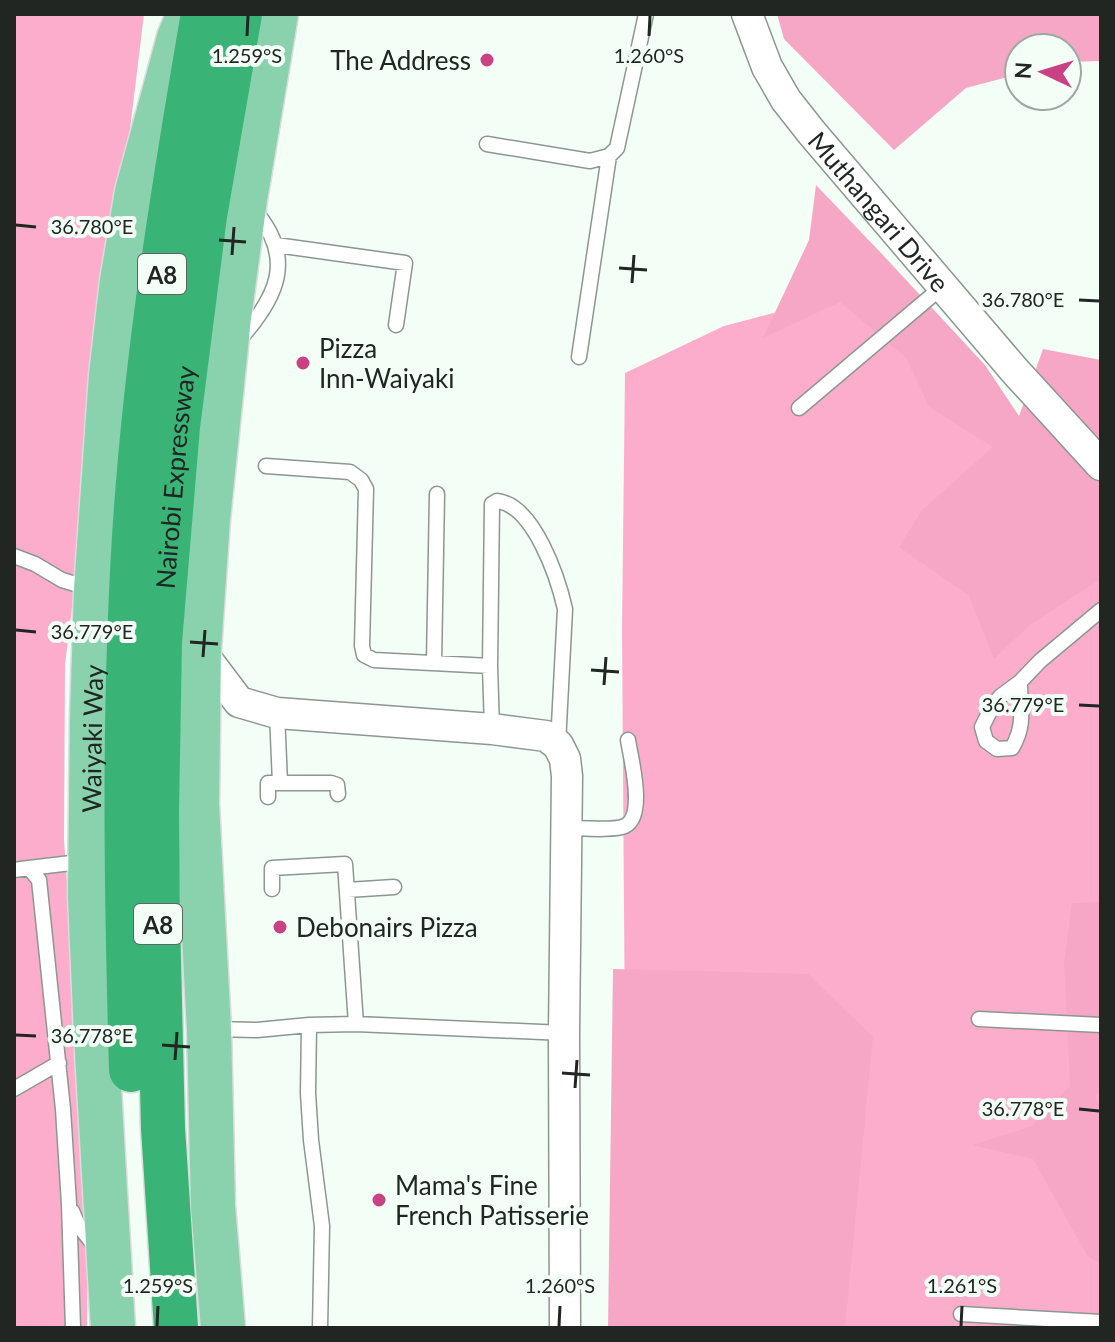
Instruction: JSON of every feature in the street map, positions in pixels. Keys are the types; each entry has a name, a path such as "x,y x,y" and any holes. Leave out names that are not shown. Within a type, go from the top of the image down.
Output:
{"highway":[{"name":"Nairobi Expressway","path":"176,1328 163,1128 157,812 160,642 152,528 141,449 165,249 203,14"},
{"name":"Nairobi Expressway","path":"146,1328 133,1135 127,918 128,660 152,528 178,427 205,216 240,14"}],"main road":[{"name":"Waiyaki Way","path":"113,1328 96,1036 91,861 96,590 111,375 122,281 137,192 179,38 189,14"},
{"name":"A8","path":"223,1328 213,1206 209,1029 197,805 199,649 208,519 225,356 245,199 276,14"}],"street":[{"name":"Muthangari Drive","path":"747,14 767,67 786,100 942,287 1101,465"},
{"path":"199,649 239,702 277,713 492,729 546,736 558,745 565,759 567,776 565,1328"}],"lane":[{"path":"487,144 590,161 609,156 617,148 646,14"},
{"path":"579,357 609,156"},
{"path":"225,356 266,307 277,278 276,245 259,214 245,199"},
{"path":"276,245 405,263 396,325"},
{"path":"799,408 942,287"},
{"path":"266,466 350,472 361,480 366,489 364,655 374,660 490,666"},
{"path":"434,663 437,494"},
{"path":"492,729 492,504 497,501 507,503 522,513 556,574 561,591 565,609 558,745"},
{"path":"14,556 62,580 96,590"},
{"path":"1020,682 1040,661 1099,616"},
{"path":"277,713 280,783"},
{"path":"566,828 626,826 634,817 637,796 628,740"},
{"path":"268,797 268,783 331,783 337,785 338,794"},
{"path":"21,869 91,861"},
{"path":"272,889 272,868 345,864 356,1024"},
{"path":"21,869 39,880 59,1063 69,1204 73,1328"},
{"path":"347,890 394,887"},
{"path":"979,1019 1101,1025"},
{"path":"209,1029 257,1030 356,1024 564,1033"},
{"path":"309,1025 311,1140 322,1226 320,1328"},
{"path":"14,1089 59,1063"},
{"path":"69,1204 78,1225 108,1260"},
{"path":"961,1314 1101,1322"}],"shaded area":[{"path":"14,14 144,14 65,665 64,840 88,1175 87,1328 14,1328"},
{"path":"777,14 1101,14 1101,61 1083,62 1083,32 1003,32 1003,78 966,88 894,150 784,39"},
{"path":"816,185 985,365 1019,416 1043,349 1101,360 1101,579 1031,624 994,659 969,596 899,547 922,510 993,447 929,407 906,358 840,302 763,338 809,240"},
{"path":"888,283 1101,526 1101,1328 627,1328 622,629 625,373 724,326"},
{"path":"1101,902 1101,1091 1095,1097 1101,1106 1101,1265 1087,1255 1033,1159 972,1145 1032,1126 1070,1086 1064,962 1072,903"},
{"path":"613,969 808,974 873,1037 845,1328 608,1328"}],"place":[{"name":"The Address","path":"487,60"},
{"name":"Pizza Inn-Waiyaki","path":"303,363"},
{"name":"Debonairs Pizza","path":"280,927"},
{"name":"Mama's Fine French Patisserie","path":"379,1200"}]}
